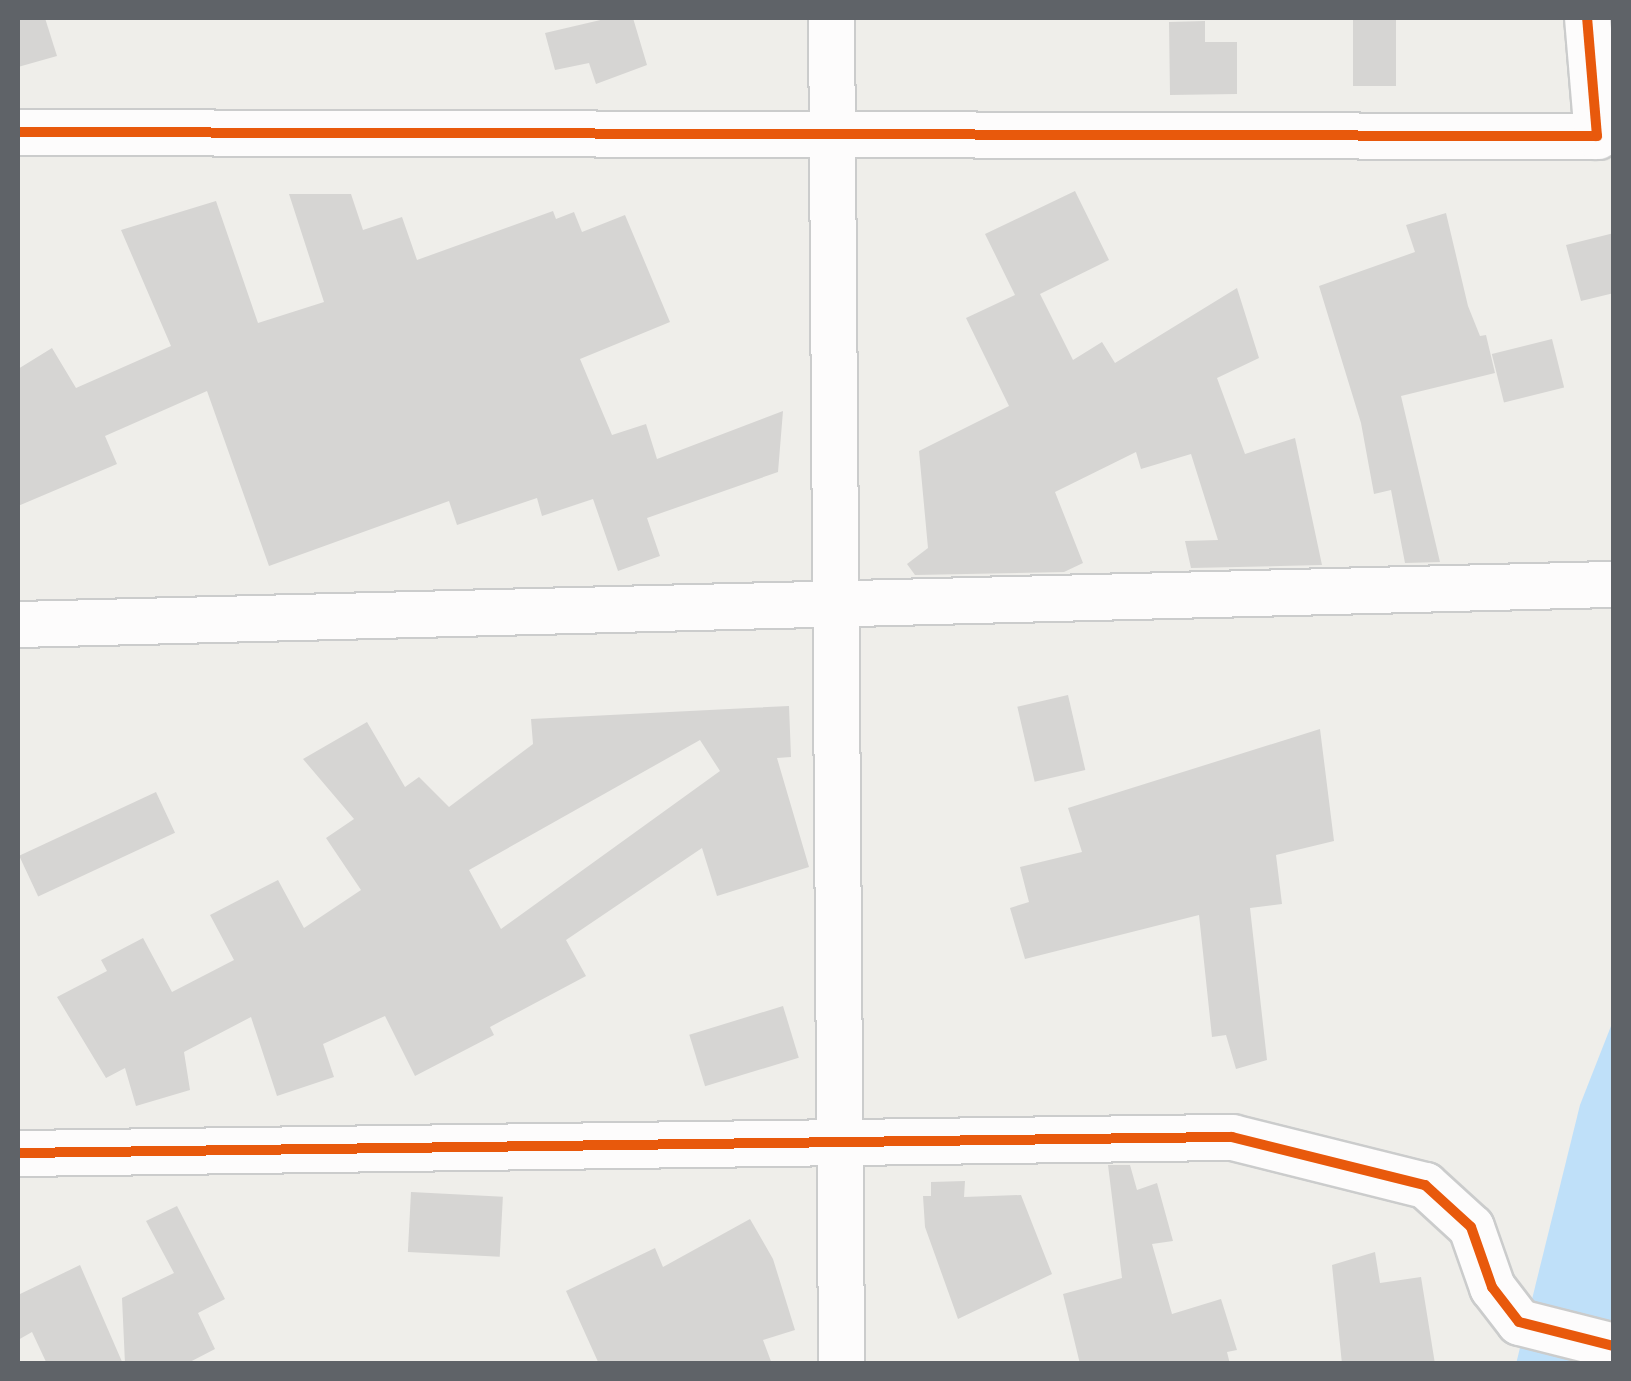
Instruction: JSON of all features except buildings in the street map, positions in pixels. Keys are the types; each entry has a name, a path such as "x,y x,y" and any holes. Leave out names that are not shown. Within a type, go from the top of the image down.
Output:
{"street":[{"path":"831,18 836,135 840,1364"},
{"path":"18,132 1597,136 1603,76 1588,18"},
{"path":"18,624 1614,584"},
{"path":"18,1153 839,1146 1232,1137 1393,1172 1425,1185 1471,1227 1492,1286 1519,1322 1614,1346"}],"water":[{"path":"1613,1021 1613,1363 1516,1364 1580,1105"}],"cycle path":[{"path":"18,132 1597,136 1587,18"},
{"path":"18,1153 1232,1137 1425,1185 1471,1227 1492,1287 1519,1322 1614,1346"}]}
